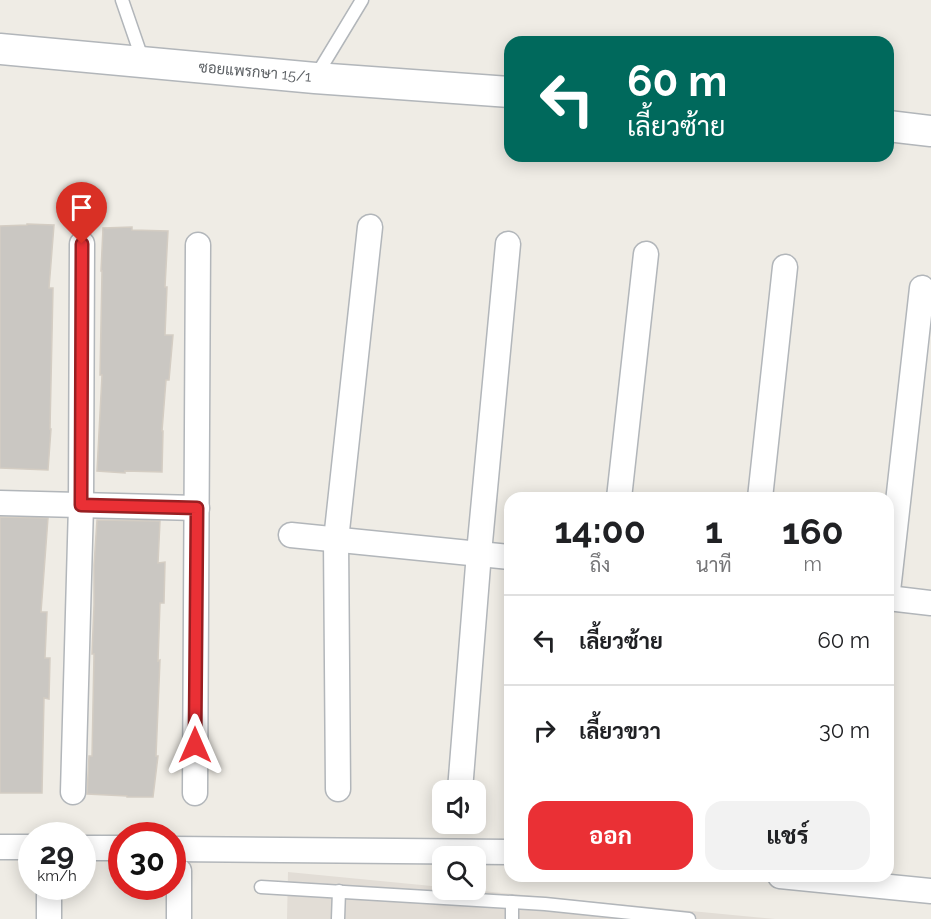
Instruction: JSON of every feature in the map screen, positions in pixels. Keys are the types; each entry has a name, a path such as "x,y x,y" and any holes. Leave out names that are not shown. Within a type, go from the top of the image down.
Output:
{"street":[{"name":"ซอยแพรกษา 15/1","path":"0,49 315,78 504,92"},
{"path":"894,127 931,131"},
{"path":"338,789 336,540 370,227"},
{"path":"73,792 81,505 82,244"},
{"path":"195,793 198,244"},
{"path":"461,780 478,553 508,244"},
{"path":"620,492 646,254"},
{"path":"760,492 785,267"},
{"path":"894,538 922,288"},
{"path":"0,503 197,508"},
{"path":"291,535 504,556"},
{"path":"894,599 931,603"},
{"path":"0,847 18,847"},
{"path":"186,860 504,852"},
{"path":"840,882 931,891"},
{"path":"49,900 49,919"},
{"path":"177,900 178,919"}],"lane":[{"path":"122,0 144,63"},
{"path":"315,78 362,0"},
{"path":"261,887 545,903 689,919"},
{"path":"338,919 339,891"},
{"path":"512,902 512,919"}],"shaded area":[{"path":"288,872 432,886 432,900 486,900 486,891 775,919 287,919"}],"building":[{"path":"54,225 49,288 53,288 51,429 48,470 0,468 0,226"},
{"path":"132,227 132,230 168,231 165,335 173,335 169,380 166,380 162,472 97,471 102,375 100,375 103,228"},
{"path":"0,517 48,518 41,612 47,612 45,658 50,658 49,699 44,698 42,793 0,793"},
{"path":"97,520 160,521 158,563 165,562 164,603 160,603 156,756 158,756 153,797 87,794 89,756 92,756 94,654 92,654"}],"route":[{"path":"82,244 81,505 197,508 195,745"}]}
